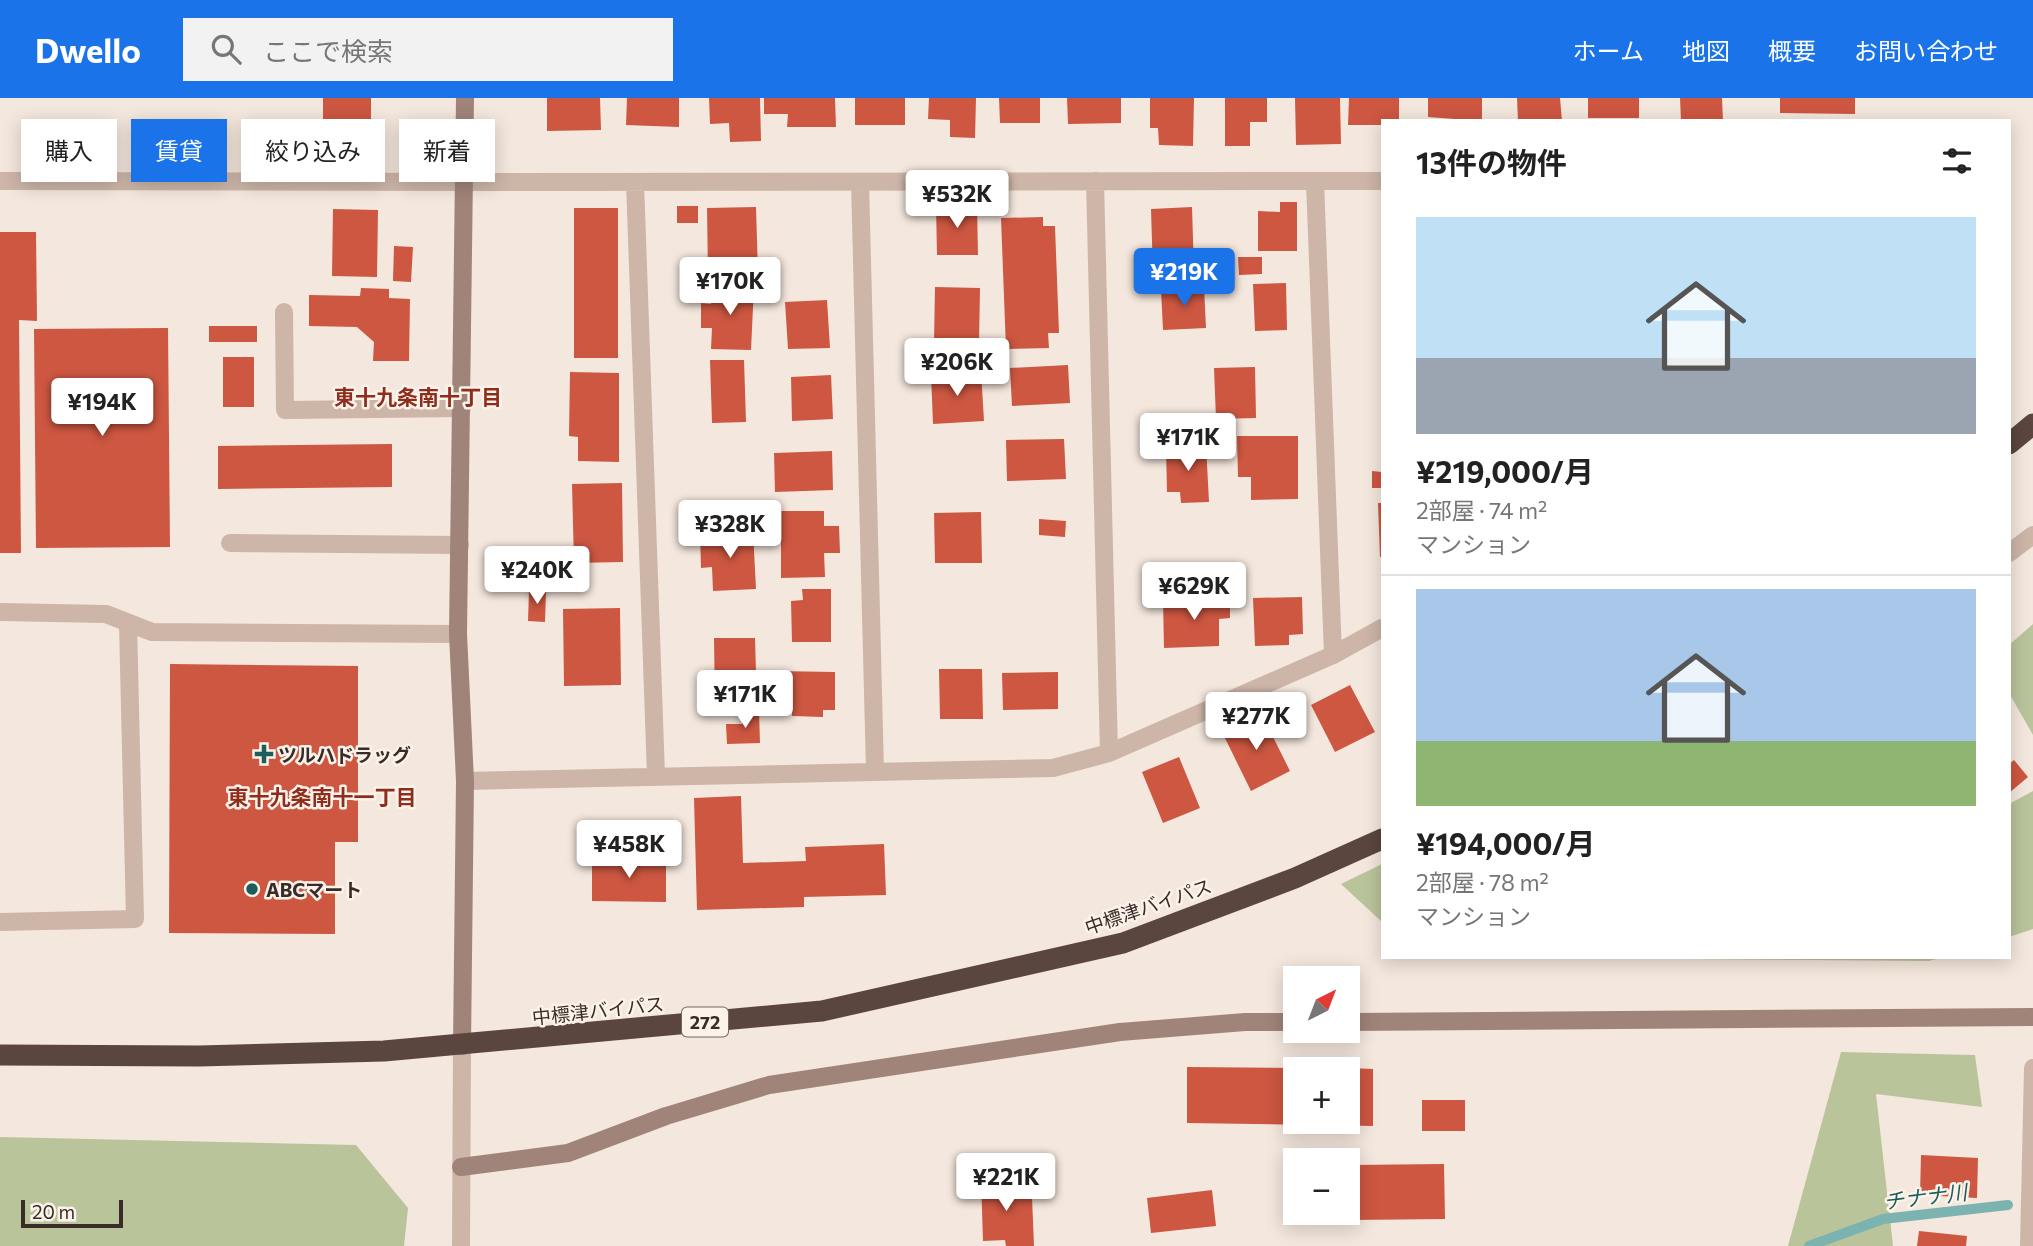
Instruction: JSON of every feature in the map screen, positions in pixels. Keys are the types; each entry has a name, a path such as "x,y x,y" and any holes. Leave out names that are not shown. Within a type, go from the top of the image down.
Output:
{"highway":[{"path":"2011,442 2033,424"},
{"name":"中標津バイパス","path":"0,1055 199,1056 462,1046 822,1011 1124,943 1295,877 1381,839"}],"street":[{"path":"466,98 466,119"},
{"path":"0,181 399,182"},
{"path":"1095,181 1109,753"},
{"path":"1315,181 1333,655"},
{"path":"495,182 1381,181"},
{"path":"461,1246 465,781 458,634 466,182"},
{"path":"635,182 656,776"},
{"path":"860,182 875,771"},
{"path":"284,312 285,410 462,408"},
{"path":"2011,552 2033,535"},
{"path":"230,543 460,545"},
{"path":"0,612 106,614 152,632 458,634"},
{"path":"0,922 135,919 128,623"},
{"path":"465,781 1053,768 1109,753 1333,655 1381,629"},
{"path":"1360,1022 2033,1017"},
{"path":"461,1167 568,1153 666,1116 769,1086 1120,1032 1245,1022 1283,1022"},
{"path":"2029,1246 2033,1068"}],"green space":[{"path":"2033,624 2033,735 2011,696 2011,643"},
{"path":"2033,791 2033,929 2011,936 2011,803"},
{"path":"1381,864 1381,921 1341,884"},
{"path":"1685,959 1936,959 1929,961"},
{"path":"1841,1052 1975,1055 1982,1107 1876,1094 1893,1246 1788,1246"},
{"path":"0,1137 356,1145 408,1208 404,1246 0,1246"}],"building":[{"path":"323,98 371,98 371,119 323,119"},
{"path":"547,98 600,98 601,130 547,131"},
{"path":"627,98 679,98 679,127 626,125"},
{"path":"709,98 760,98 761,141 730,142 729,123 710,124"},
{"path":"764,98 835,98 836,127 787,127 788,114 764,114"},
{"path":"855,98 905,98 905,125 855,125"},
{"path":"929,98 976,98 975,138 950,137 950,120 928,119"},
{"path":"999,98 1040,98 1040,123 1000,123"},
{"path":"1067,98 1121,98 1121,123 1068,124"},
{"path":"1150,98 1194,98 1193,146 1159,145 1158,128 1150,128"},
{"path":"1225,98 1267,98 1267,122 1250,122 1250,146 1225,146"},
{"path":"1295,98 1340,98 1341,144 1296,145"},
{"path":"1349,98 1399,98 1399,119 1381,119 1381,125 1348,125"},
{"path":"1428,98 1482,98 1482,119 1428,117"},
{"path":"1517,98 1560,98 1562,119 1518,119"},
{"path":"1588,98 1639,98 1639,118 1588,118"},
{"path":"1680,98 1722,98 1723,119 1681,119"},
{"path":"1780,98 1855,98 1855,114 1780,113"},
{"path":"1280,202 1297,202 1297,251 1258,251 1258,211 1280,212"},
{"path":"977,205 978,255 937,255 936,206"},
{"path":"677,206 698,206 698,223 677,223"},
{"path":"756,207 758,274 708,276 707,208"},
{"path":"1192,207 1194,272 1153,274 1151,209"},
{"path":"574,208 618,208 618,358 574,358"},
{"path":"333,209 378,210 377,277 332,276"},
{"path":"1043,217 1043,226 1055,226 1059,333 1048,333 1049,348 1006,349 1001,218"},
{"path":"0,232 36,232 37,321 19,320 21,553 0,553"},
{"path":"394,246 413,247 411,282 393,281"},
{"path":"1238,257 1262,257 1262,274 1239,275"},
{"path":"1286,283 1287,330 1255,331 1253,284"},
{"path":"711,285 754,286 751,350 711,349 712,328 701,328 701,303 711,304"},
{"path":"935,287 980,288 979,343 934,342"},
{"path":"1204,287 1206,328 1163,330 1161,289"},
{"path":"361,288 389,289 389,298 410,299 409,361 373,361 374,342 357,327 309,326 309,295 360,296"},
{"path":"827,300 830,348 788,349 785,302"},
{"path":"209,326 257,326 257,342 209,342"},
{"path":"168,328 170,547 36,548 34,329"},
{"path":"223,357 254,357 254,407 223,407"},
{"path":"710,360 744,360 746,422 712,423"},
{"path":"1068,365 1070,403 1012,406 1010,368"},
{"path":"1255,367 1256,418 1216,419 1214,368"},
{"path":"981,371 984,421 933,424 931,374"},
{"path":"570,372 619,373 619,462 578,461 578,437 569,436"},
{"path":"831,375 833,419 792,421 791,377"},
{"path":"1237,436 1298,436 1298,499 1251,500 1251,477 1238,477"},
{"path":"1064,439 1066,479 1007,481 1006,440"},
{"path":"392,444 392,487 218,489 218,446"},
{"path":"1206,445 1209,502 1181,503 1180,492 1167,492 1166,447"},
{"path":"832,451 833,490 775,492 774,453"},
{"path":"1372,471 1381,472 1381,488 1372,488"},
{"path":"622,483 623,562 574,563 572,484"},
{"path":"1378,503 1381,503 1380,557"},
{"path":"781,511 824,511 824,526 839,526 840,553 824,553 825,577 781,578"},
{"path":"981,512 982,563 935,563 934,513"},
{"path":"1039,519 1066,521 1065,537 1039,535"},
{"path":"753,531 756,589 713,591 712,567 701,568 700,533"},
{"path":"565,563 566,582 529,584 528,564"},
{"path":"802,589 831,589 831,642 792,642 791,601 803,600"},
{"path":"529,591 546,591 545,622 528,621"},
{"path":"1302,597 1303,634 1289,635 1289,645 1255,646 1253,598"},
{"path":"1230,598 1230,618 1219,619 1219,646 1164,648 1163,600"},
{"path":"620,608 621,685 564,686 563,609"},
{"path":"714,638 755,638 757,707 715,707"},
{"name":"ツルハドラッグ","path":"170,664 358,666 358,842 335,842 335,934 169,933"},
{"path":"939,669 982,669 983,719 940,719"},
{"path":"775,671 835,672 835,710 823,710 823,717 792,716 792,710 774,710"},
{"path":"1058,672 1058,709 1003,710 1002,673"},
{"path":"1350,685 1375,732 1335,752 1311,705"},
{"path":"742,711 759,711 760,743 727,744 726,724 742,724"},
{"path":"1261,713 1290,771 1251,791 1222,732"},
{"path":"1179,757 1200,808 1163,823 1142,772"},
{"path":"2014,760 2028,777 2011,791 2011,762"},
{"path":"741,796 743,863 806,861 805,847 884,844 886,895 804,897 804,907 697,910 694,798"},
{"path":"592,858 666,858 666,902 592,901"},
{"path":"1187,1067 1283,1068 1283,1125 1187,1123"},
{"path":"1360,1068 1373,1069 1373,1126 1360,1126"},
{"path":"1422,1100 1465,1100 1465,1131 1422,1131"},
{"path":"1921,1155 1978,1158 1977,1198 1920,1195"},
{"path":"1444,1164 1445,1219 1360,1220 1360,1165"},
{"path":"1016,1178 1017,1197 1032,1197 1034,1246 1006,1246 1005,1240 983,1241 981,1179"},
{"path":"1212,1190 1216,1226 1151,1233 1147,1198"},
{"path":"1919,1231 1967,1236 1966,1246 1917,1246"}],"waterway":[{"name":"チナナ川","path":"1809,1246 1883,1219 2008,1205"}],"place":[{"name":"ツルハドラッグ","path":"264,754"},
{"name":"ABCマート","path":"252,889"}],"district":[{"name":"東十九条南十丁目","path":"418,396"},
{"name":"東十九条南十一丁目","path":"322,796"}]}
